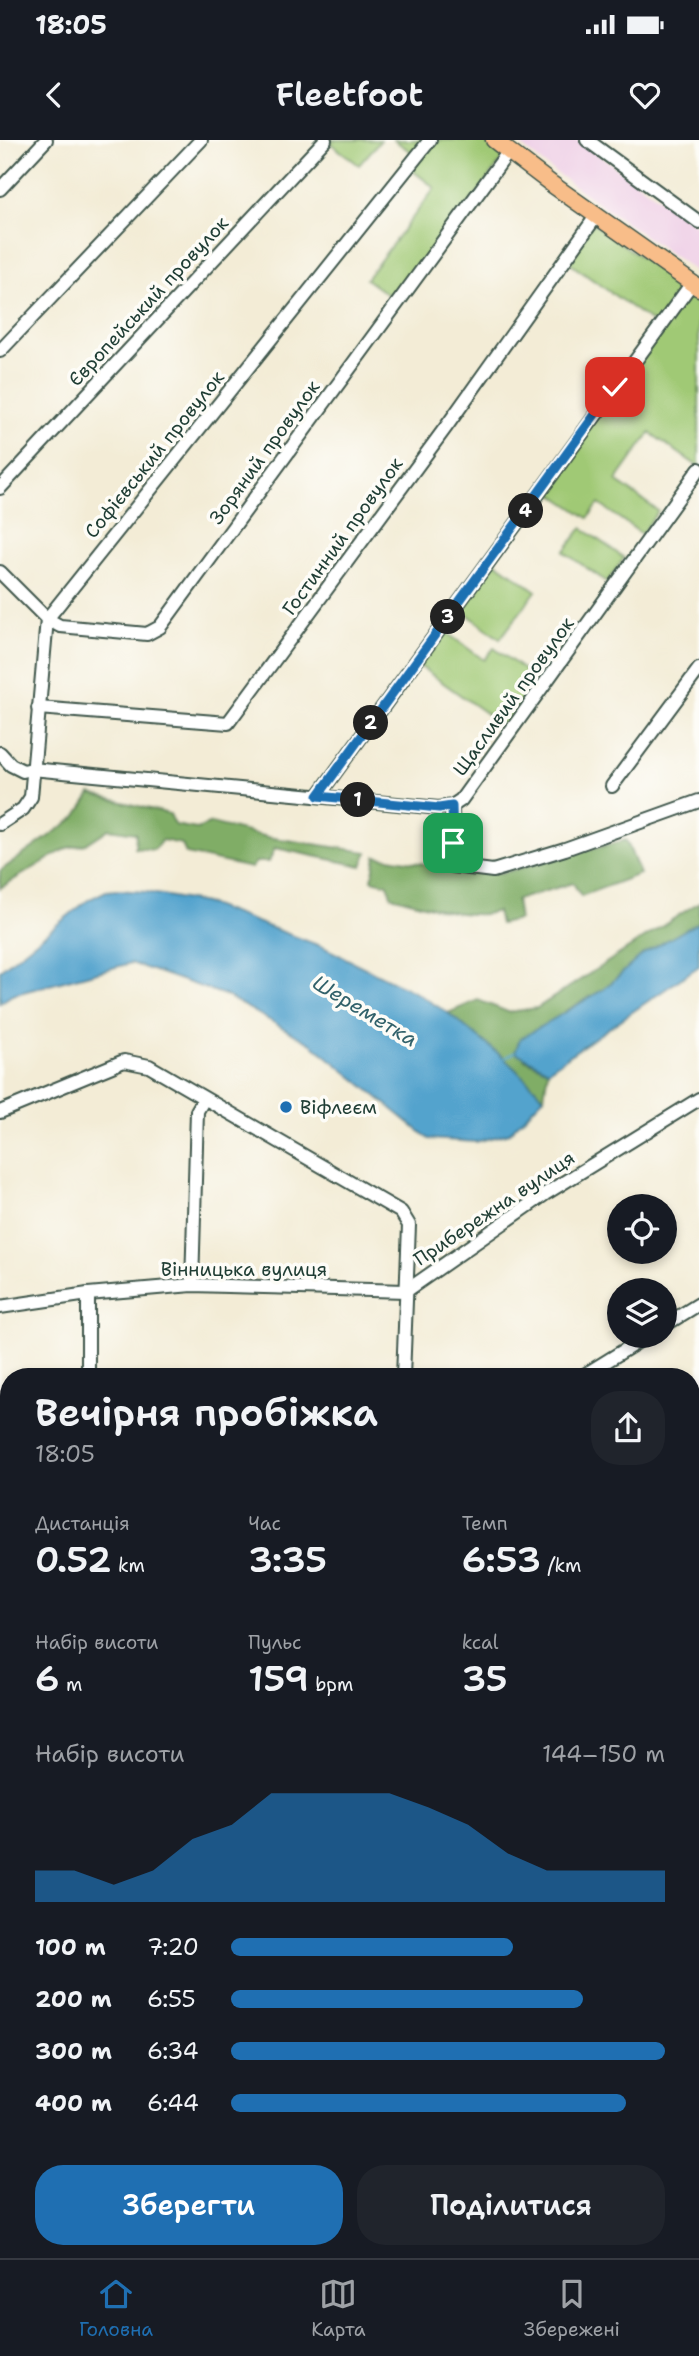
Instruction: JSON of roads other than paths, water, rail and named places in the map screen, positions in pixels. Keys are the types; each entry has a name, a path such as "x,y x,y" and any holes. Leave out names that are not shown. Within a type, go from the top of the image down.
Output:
{"main road":[{"path":"494,140 695,285"}],"street":[{"path":"0,189 46,140"},
{"path":"0,351 201,140"},
{"name":"Європейський провулок","path":"0,488 325,140"},
{"name":"Софієвський провулок","path":"47,619 430,140"},
{"path":"587,140 699,222"},
{"name":"Зоряний провулок","path":"47,619 60,626 147,634 160,627 509,151"},
{"name":"Гостинний провулок","path":"38,708 228,723 446,427 597,215"},
{"path":"318,796 695,285"},
{"name":"Щасливий провулок","path":"452,806 461,800 699,468"},
{"path":"0,572 47,619 31,797 27,804 0,824"},
{"path":"612,786 699,669"},
{"path":"0,752 11,765 23,771 32,769 439,808 452,806 453,866 493,871 565,849 699,801"},
{"name":"Прибережна вулиця","path":"0,1112 124,1061 149,1066 401,1212 409,1225 406,1291"},
{"name":"Прибережна вулиця","path":"406,1291 545,1194 699,1098"},
{"path":"192,1285 197,1111 204,1099"},
{"name":"Вінницька вулиця","path":"0,1307 88,1294 192,1285 406,1291"},
{"path":"402,1368 406,1291"},
{"path":"88,1294 88,1368"},
{"path":"677,1318 699,1304"},
{"path":"596,1368 628,1348"}],"water":[{"path":"106,891 146,892 205,903 323,947 418,994 448,1013 504,1058 544,1097 509,1133 476,1142 429,1139 313,1045 225,995 131,963 12,995 0,1003 0,970 88,900"},
{"path":"699,922 699,966 548,1070 515,1052 520,1039 604,989 643,954"}],"waterway":[{"name":"Шереметка","path":"503,1059 515,1052"}],"place":[{"name":"Віфлеєм","path":"286,1107"}]}
